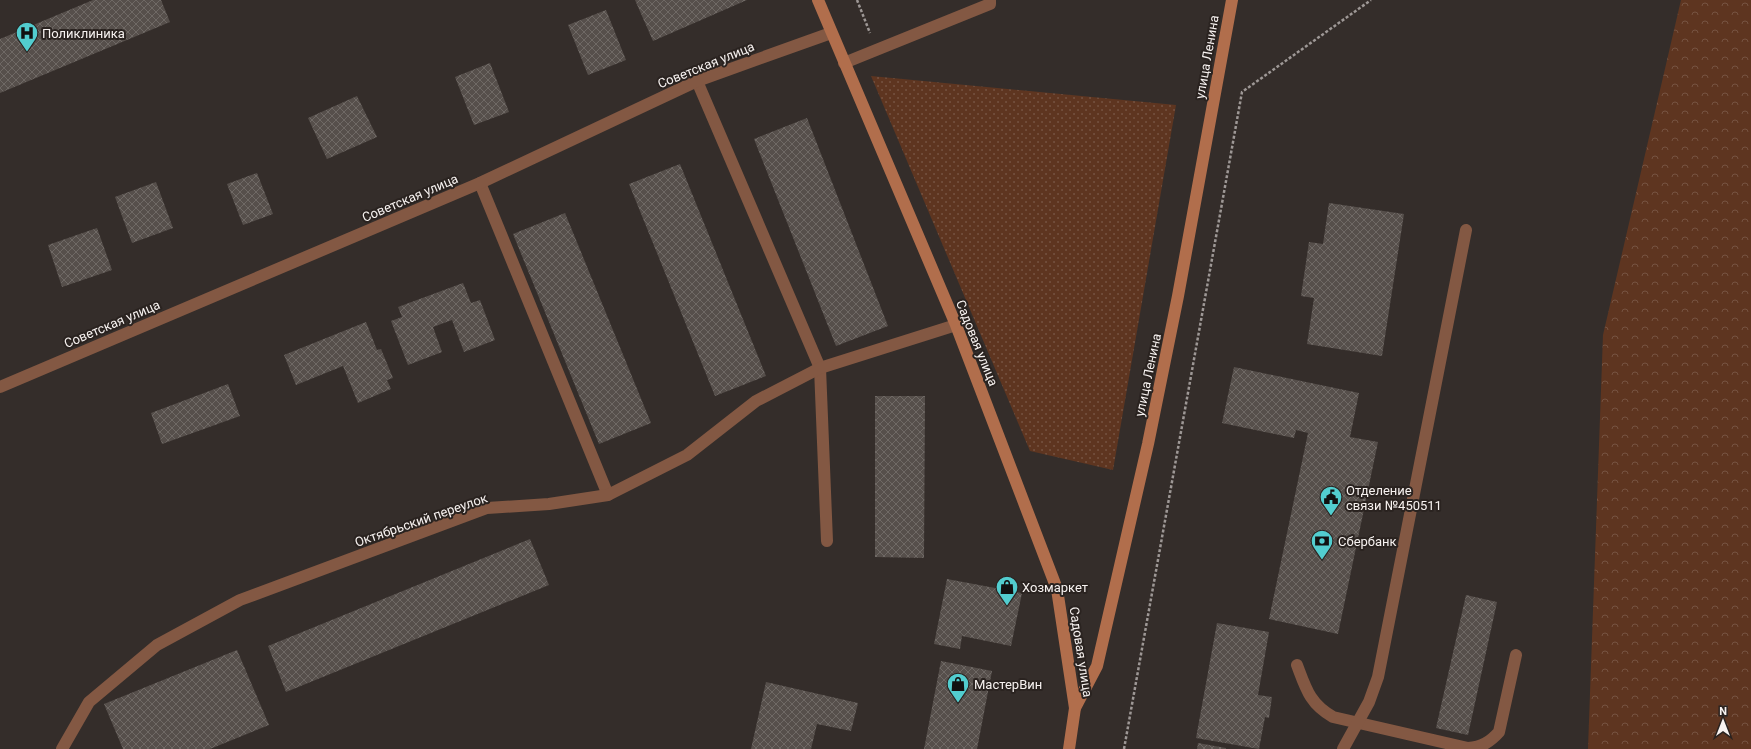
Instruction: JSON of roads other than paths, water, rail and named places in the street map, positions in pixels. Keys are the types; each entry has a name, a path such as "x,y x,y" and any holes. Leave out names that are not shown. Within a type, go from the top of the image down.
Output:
{"main road":[{"name":"Садовая улица","path":"818,0 956,325 1057,589 1075,708"},
{"name":"улица Ленина","path":"1069,749 1075,708 1097,666 1148,444 1178,296 1232,0"}],"street":[{"path":"844,63 990,4 990,0"},
{"name":"Советская улица","path":"0,387 480,184 697,81 831,33"},
{"path":"697,81 820,368 827,541"},
{"path":"480,184 608,495"},
{"path":"1343,749 1369,702 1378,677 1466,230"},
{"name":"Октябрьский переулок","path":"62,749 89,702 157,645 240,600 487,508 549,504 608,495 687,456 756,401 820,368 956,325"},
{"path":"1297,665 1306,691 1316,705 1333,717 1468,748 1485,744 1499,732 1516,655"}],"place":[{"name":"Поликлиника","path":"27,52"},
{"name":"Отделение связи №450511","path":"1331,516"},
{"name":"Сбербанк","path":"1322,560"},
{"name":"Хозмаркет","path":"1007,606"},
{"name":"МастерВин","path":"958,704"}]}
